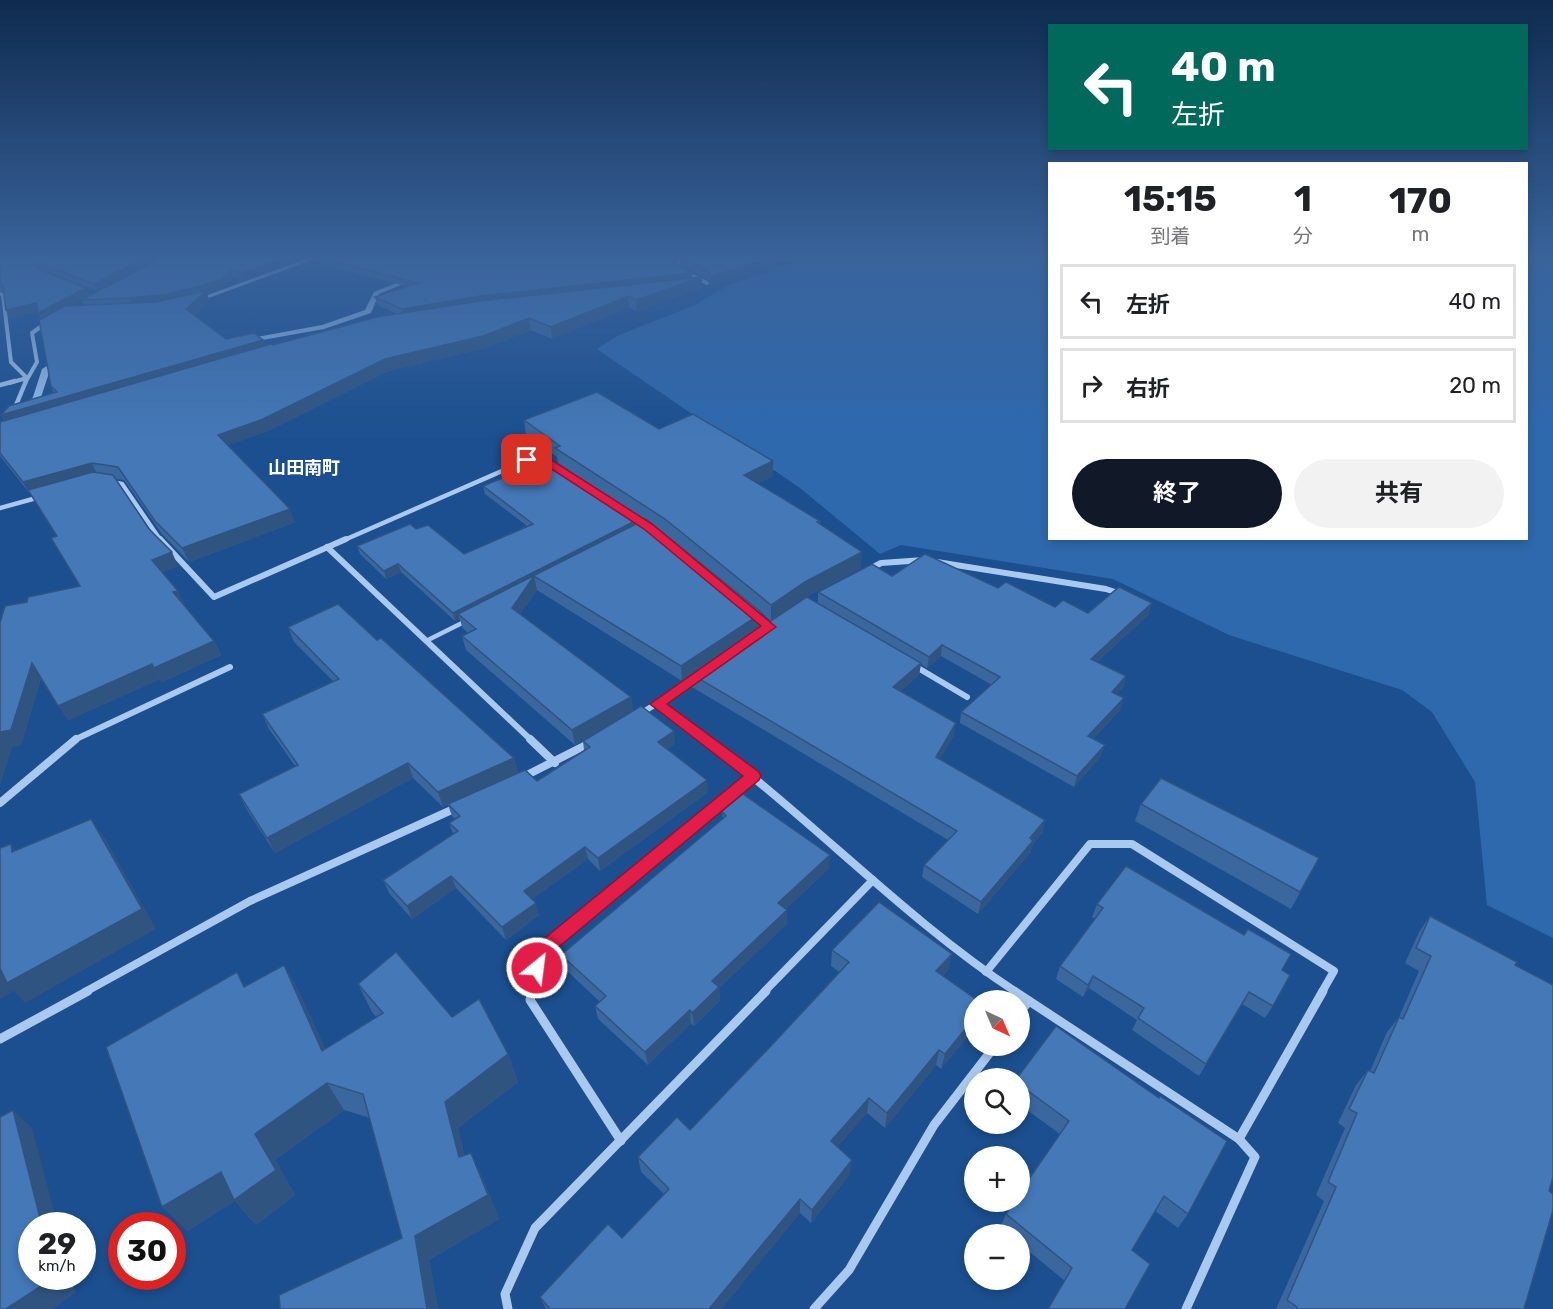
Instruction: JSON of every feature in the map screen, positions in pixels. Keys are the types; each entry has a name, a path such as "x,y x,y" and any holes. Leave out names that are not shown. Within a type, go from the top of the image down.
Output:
{"street":[{"path":"7,318 7,341 11,362 27,378"},
{"path":"10,418 27,378 38,362 32,333 53,318"},
{"path":"0,385 27,378"},
{"path":"99,481 122,484 165,546 214,597 527,460 546,461 555,467"},
{"path":"0,508 44,496"},
{"path":"327,548 555,763"},
{"path":"862,573 881,563 919,559 1106,589 1126,596"},
{"path":"907,662 967,697"},
{"path":"0,803 77,738 230,667"},
{"path":"637,716 704,672"},
{"path":"657,704 754,776 873,880 986,972 1013,990"},
{"path":"517,780 555,763 596,739"},
{"path":"621,1141 530,1000 540,952 754,776"},
{"path":"0,1039 249,901 464,804"},
{"path":"986,972 1090,844 1132,844 1334,970 1239,1139"},
{"path":"508,1309 505,1294 535,1228 873,880"},
{"path":"1030,1002 1239,1139 1255,1157 1186,1309"},
{"path":"814,1309 849,1270 934,1125 987,1056"}],"lane":[{"path":"425,642 467,620"}],"shaded area":[{"path":"662,318 1048,318 1048,540 1528,540 1528,318 1553,318 1553,938 1487,905 1475,782 1432,712 1402,690 1229,635 1113,579 901,545 880,554 800,488 597,349 617,336"}],"building":[{"path":"43,318 198,318 226,339 254,333 263,340 1,415 9,406 57,392 51,386 39,320"},
{"path":"373,318 529,318 483,336 385,359 263,419 218,435 290,509 182,548 155,521 118,467 92,463 23,482 0,453 0,422"},
{"path":"529,318 573,318 551,327"},
{"path":"597,392 659,429 693,414 773,461 744,475 820,521 817,522 862,552 805,582 771,605 665,519 555,448 560,446 524,420"},
{"path":"546,460 639,519 453,613 398,564 384,571 357,546 410,524 416,529 428,525 464,554 533,524 483,486"},
{"path":"93,472 113,475 149,529 172,552 152,560 178,591 173,592 214,641 154,668 152,664 58,706 32,663 11,730 1,732 0,736 0,623 5,606 27,602 28,597 80,586 51,538 57,536 28,490"},
{"path":"646,519 762,613 681,666 534,576 512,608 631,697 572,730 462,636 476,629 458,614"},
{"path":"925,554 998,588 1006,582 1055,607 1063,600 1088,613 1119,587 1152,603 1091,659 1126,676 1112,692 1124,698 1088,736 1105,745 1077,776 961,712 1000,677 942,645 929,657 818,592 872,564 892,576"},
{"path":"807,597 921,663 893,687 956,723 936,757 1045,820 1030,838 1033,841 981,902 924,865 957,831 691,674"},
{"path":"338,604 377,640 381,638 514,758 438,792 408,763 267,838 239,794 298,765 262,714 339,679 288,627"},
{"path":"641,706 674,731 658,742 707,780 598,858 585,847 524,891 536,903 502,927 451,876 407,906 383,880 458,831 449,823 460,816 448,804 525,770 537,781 590,747 583,741"},
{"path":"1161,778 1319,858 1300,892 1141,804"},
{"path":"743,794 830,855 778,903 787,910 712,981 719,987 692,1013 690,1010 645,1052 595,1006 606,996 561,955 726,816 722,811"},
{"path":"91,819 142,909 7,983 0,968 0,848 11,844 12,852"},
{"path":"1126,866 1244,935 1248,929 1291,954 1282,970 1290,975 1273,1006 1249,992 1206,1064 1138,1018 1144,1008 1093,976 1088,985 1060,966 1103,908 1097,904"},
{"path":"879,902 952,954 936,971 964,991 964,1031 945,1054 939,1050 887,1113 869,1098 831,1141 852,1160 812,1210 800,1199 709,1309 550,1309 540,1297 608,1224 622,1238 669,1189 638,1157 677,1117 690,1130 769,1048 849,962 832,950"},
{"path":"1430,916 1517,962 1515,965 1553,985 1553,1177 1549,1191 1553,1194 1553,1210 1524,1309 1296,1309 1297,1307 1287,1300 1336,1187 1328,1182 1357,1113 1349,1109 1368,1070 1374,1073 1399,1017 1403,1019 1431,956 1416,948"},
{"path":"396,952 452,1017 479,999 508,1054 445,1102 459,1157 471,1153 488,1195 415,1236 427,1309 280,1309 279,1295 402,1238 363,1094 327,1083 255,1134 276,1170 234,1200 221,1172 162,1207 106,1047 237,972 244,987 284,965 322,1051 383,1013 358,984"},
{"path":"1056,1026 1159,1098 1160,1096 1227,1141 1188,1214 1164,1196 1132,1250 1150,1264 1125,1309 1048,1309 1072,1268 1030,1234 1030,1224 1018,1224 1006,1214 1007,1212 1030,1212 1030,1178 1069,1121 1030,1092 1030,1068 1024,1068"},
{"path":"13,1110 38,1212 18,1212 18,1290 35,1290 6,1309 0,1309 0,1117"}],"waterway":[{"path":"246,341 324,327 349,318"},
{"path":"28,409 37,397 46,369 60,362"}],"district":[{"name":"山田南町","path":"304,468"}],"route":[{"path":"527,460 546,461 648,527 770,627 657,704 754,776 540,952 537,968"}]}
